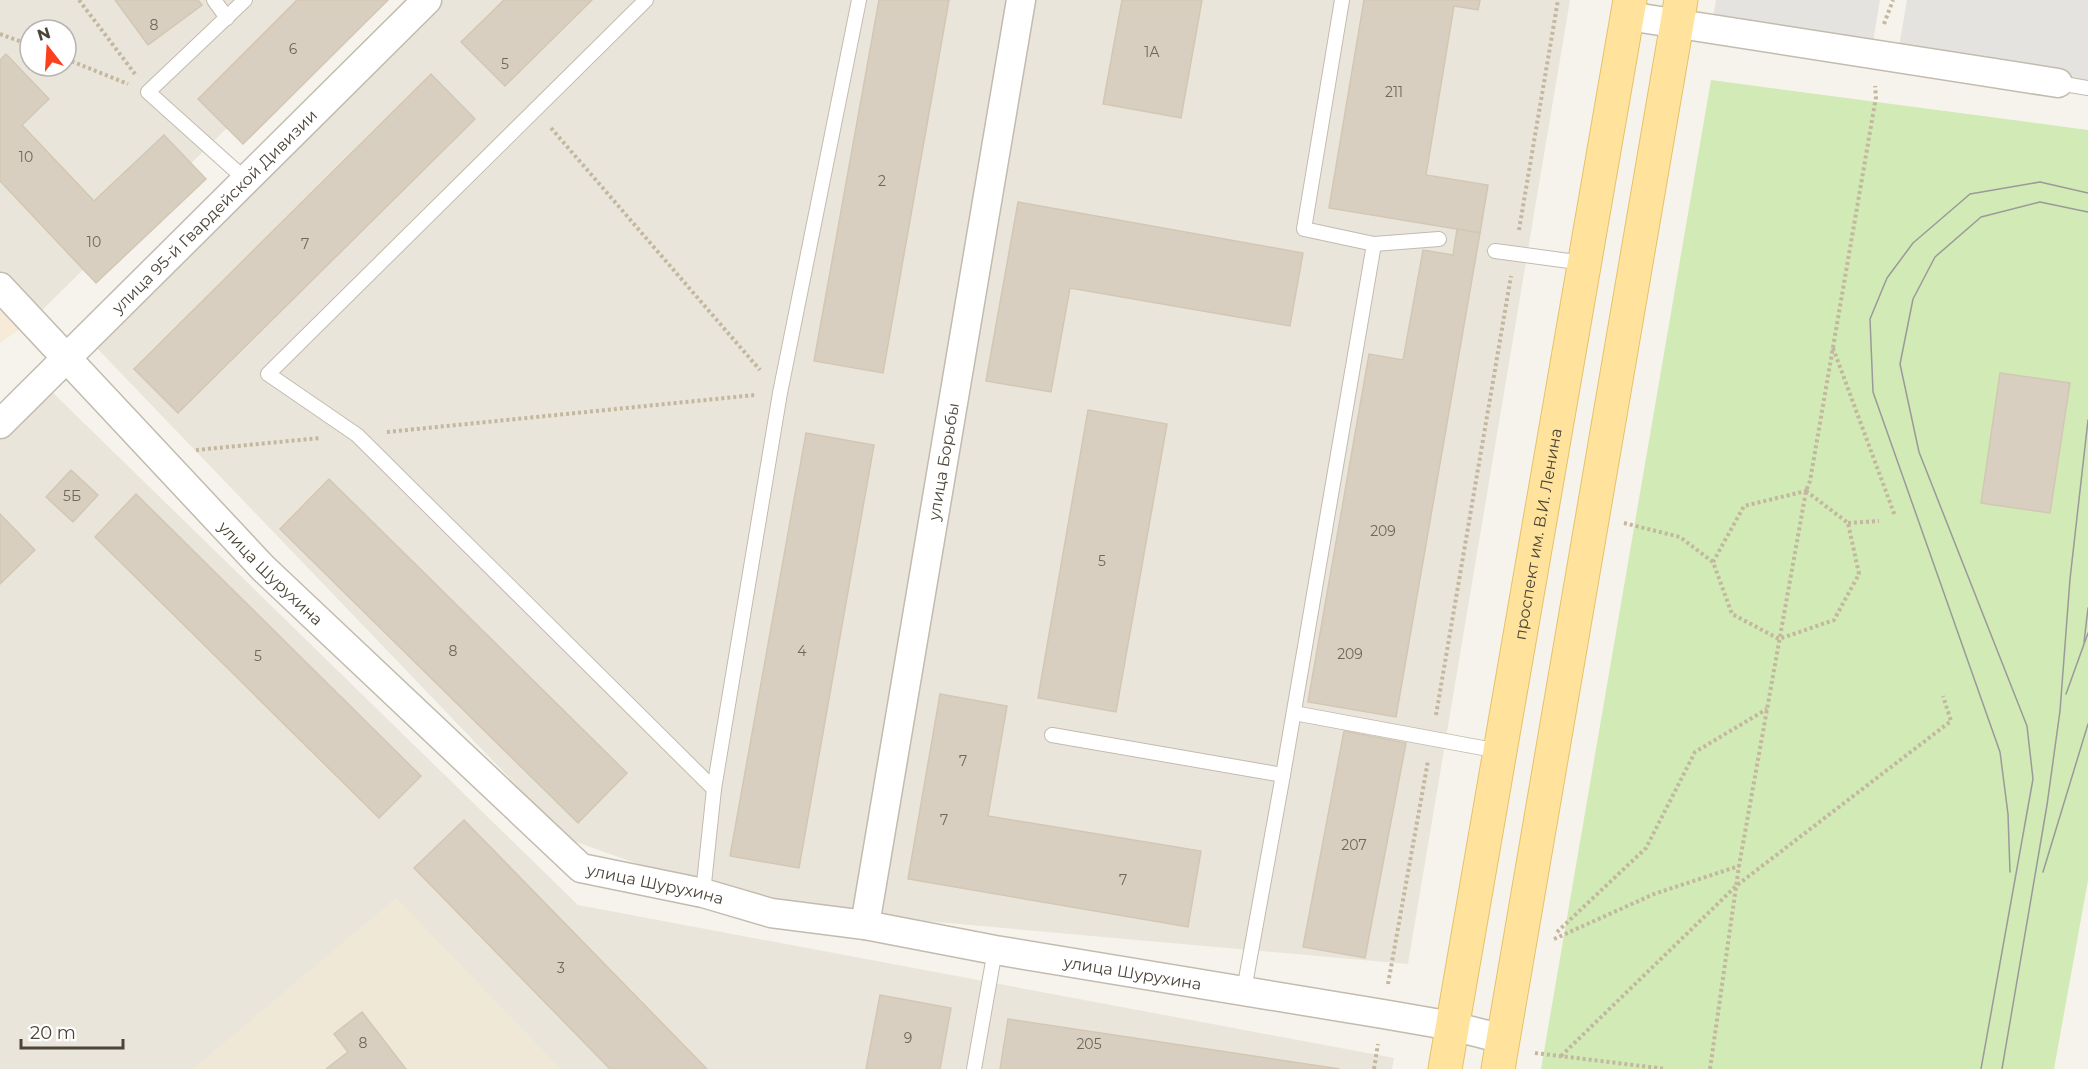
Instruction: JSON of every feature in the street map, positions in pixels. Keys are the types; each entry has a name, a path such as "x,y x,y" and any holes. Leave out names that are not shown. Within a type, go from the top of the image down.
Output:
{"main road":[{"name":"проспект им. В.И. Ленина","path":"1445,1069 1584,263 1625,5"},
{"path":"1501,1054 1679,12"}],"street":[{"name":"улица 95-й Гвардейской Дивизии","path":"0,424 428,0"},
{"name":"улица Борьбы","path":"865,926 1021,0"},
{"path":"1625,5 1679,12 1871,54 2058,83"},
{"name":"улица Шурухина","path":"0,287 263,568 581,868 703,893 771,912 1452,1026 1501,1054"}],"lane":[{"path":"214,0 227,18"},
{"path":"245,0 148,92 246,180"},
{"path":"646,0 268,374 357,435 714,789"},
{"path":"703,893 714,789 780,393 859,0"},
{"path":"1342,0 1304,229 1374,244 1439,239"},
{"path":"2058,83 2088,88"},
{"path":"1244,990 1374,244"},
{"path":"1495,251 1584,263"},
{"path":"1294,712 1499,751"},
{"path":"1052,735 1283,776"},
{"path":"974,1069 994,950"}],"path":[{"path":"79,0 148,92"},
{"path":"1374,1069 1558,0"},
{"path":"0,34 18,41"},
{"path":"1710,1069 1739,866 1806,492 1810,481 1876,97 1871,54"},
{"path":"78,64 148,92"},
{"path":"535,110 780,393"},
{"path":"1833,347 1895,516"},
{"path":"156,454 780,393"},
{"path":"1615,520 1680,537 1713,562 1732,614 1779,639 1834,620 1859,574 1848,524 1806,492"},
{"path":"1713,562 1744,506 1806,492"},
{"path":"1848,524 1879,521"},
{"path":"1560,1056 1736,886 1951,721 1943,696"},
{"path":"1739,866 1654,894 1548,942 1646,848 1695,752 1767,709"}],"shaded area":[{"path":"0,0 357,0 30,322 0,287"},
{"path":"438,0 1570,0 1408,964 756,906 568,839 91,342"},
{"path":"1716,0 1880,0 1871,54 1711,30"},
{"path":"1907,0 2088,0 2088,88 1897,58"},
{"path":"0,287 30,322 0,343"},
{"path":"46,386 578,905 1394,1058 1392,1069 0,1069 0,431"},
{"path":"396,898 561,1069 193,1069"}],"green space":[{"path":"1711,80 2088,130 2088,880 2054,1069 1541,1069"}],"building":[{"path":"115,0 198,0 202,5 148,45"},
{"path":"297,0 388,0 243,144 198,99"},
{"path":"504,0 592,0 505,86 461,42"},
{"path":"879,0 949,0 883,373 814,361"},
{"path":"1122,0 1202,0 1181,118 1103,104"},
{"path":"1364,0 1480,0 1478,10 1454,6 1426,175 1488,185 1480,233 1329,208"},
{"path":"6,54 18,67 18,78 29,78 49,99 22,125 94,201 164,135 206,179 96,283 0,181 0,60"},
{"path":"431,74 475,119 178,413 134,369"},
{"path":"1018,202 1303,253 1290,326 1070,288 1051,392 986,381"},
{"path":"1457,229 1480,233 1396,717 1308,702 1369,354 1403,360 1423,250 1453,255"},
{"path":"2000,373 2070,383 2050,513 1981,503"},
{"path":"1088,410 1167,424 1116,712 1038,698"},
{"path":"806,433 874,445 799,868 730,856"},
{"path":"71,470 98,495 73,522 46,497"},
{"path":"329,479 627,773 578,823 280,529"},
{"path":"136,494 421,776 379,818 95,537"},
{"path":"0,514 35,550 0,584"},
{"path":"940,694 1007,706 988,816 1201,851 1188,927 908,879"},
{"path":"1344,731 1406,743 1365,958 1303,947"},
{"path":"464,820 707,1069 610,1069 414,868"},
{"path":"880,995 951,1008 940,1069 866,1069"},
{"path":"362,1012 406,1069 326,1069 348,1052 334,1034"},
{"path":"1008,1019 1340,1069 1000,1069"}],"tram line":[{"path":"2010,872 2008,814 2000,752 1873,392 1870,319 1887,278 1913,243 1970,194 2040,182 2088,193"},
{"path":"1981,1069 2033,779 2027,726 1919,452 1900,364 1913,299 1935,257 1981,217 2040,202 2088,212"},
{"path":"2002,1069 2047,805 2060,711 2070,579 2088,420"},
{"path":"2084,642 2088,608"},
{"path":"2066,694 2088,633"},
{"path":"2043,872 2088,724"}]}
